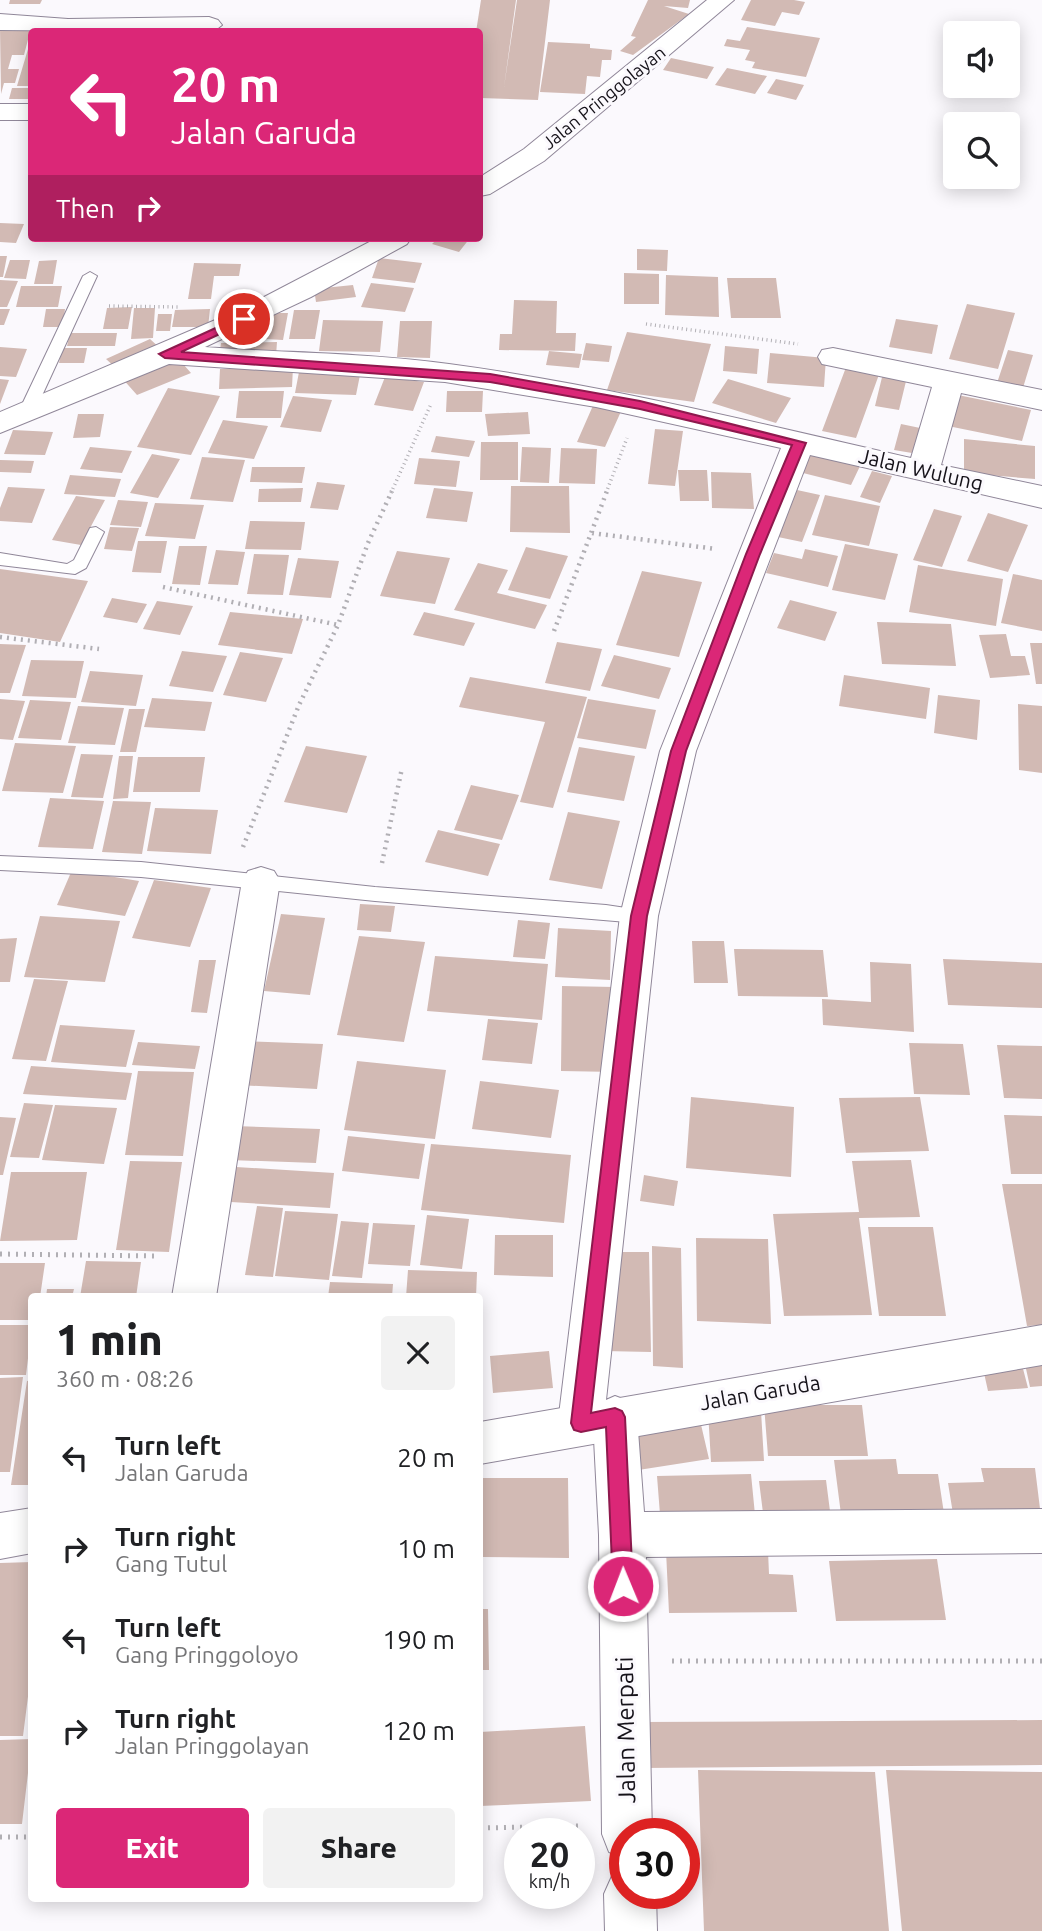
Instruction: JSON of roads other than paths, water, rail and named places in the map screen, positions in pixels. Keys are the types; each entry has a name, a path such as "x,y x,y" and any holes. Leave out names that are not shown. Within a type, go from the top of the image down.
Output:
{"street":[{"name":"Jalan Pringgolayan","path":"483,186 534,155 722,0"},
{"path":"0,22 68,27 209,19"},
{"path":"0,112 28,112"},
{"path":"7,421 165,354 328,279 390,242"},
{"name":"Jalan Wulung","path":"165,354 445,373 640,405 1042,497"},
{"path":"833,357 1042,400"},
{"path":"923,471 948,381"},
{"name":"Jalan Merpati","path":"627,1818 622,1535 598,1420 639,916 678,751 753,554 799,443"},
{"path":"194,1293 246,879"},
{"name":"Jalan Garuda","path":"483,1442 598,1420 1042,1345"},
{"path":"0,1536 28,1531"},
{"path":"622,1535 1042,1531"},
{"path":"630,1909 631,1931"}],"lane":[{"path":"7,421 77,306 90,276"},
{"path":"0,559 69,570 80,564 96,532"},
{"path":"0,863 51,863 246,879 375,894 639,916"}]}
